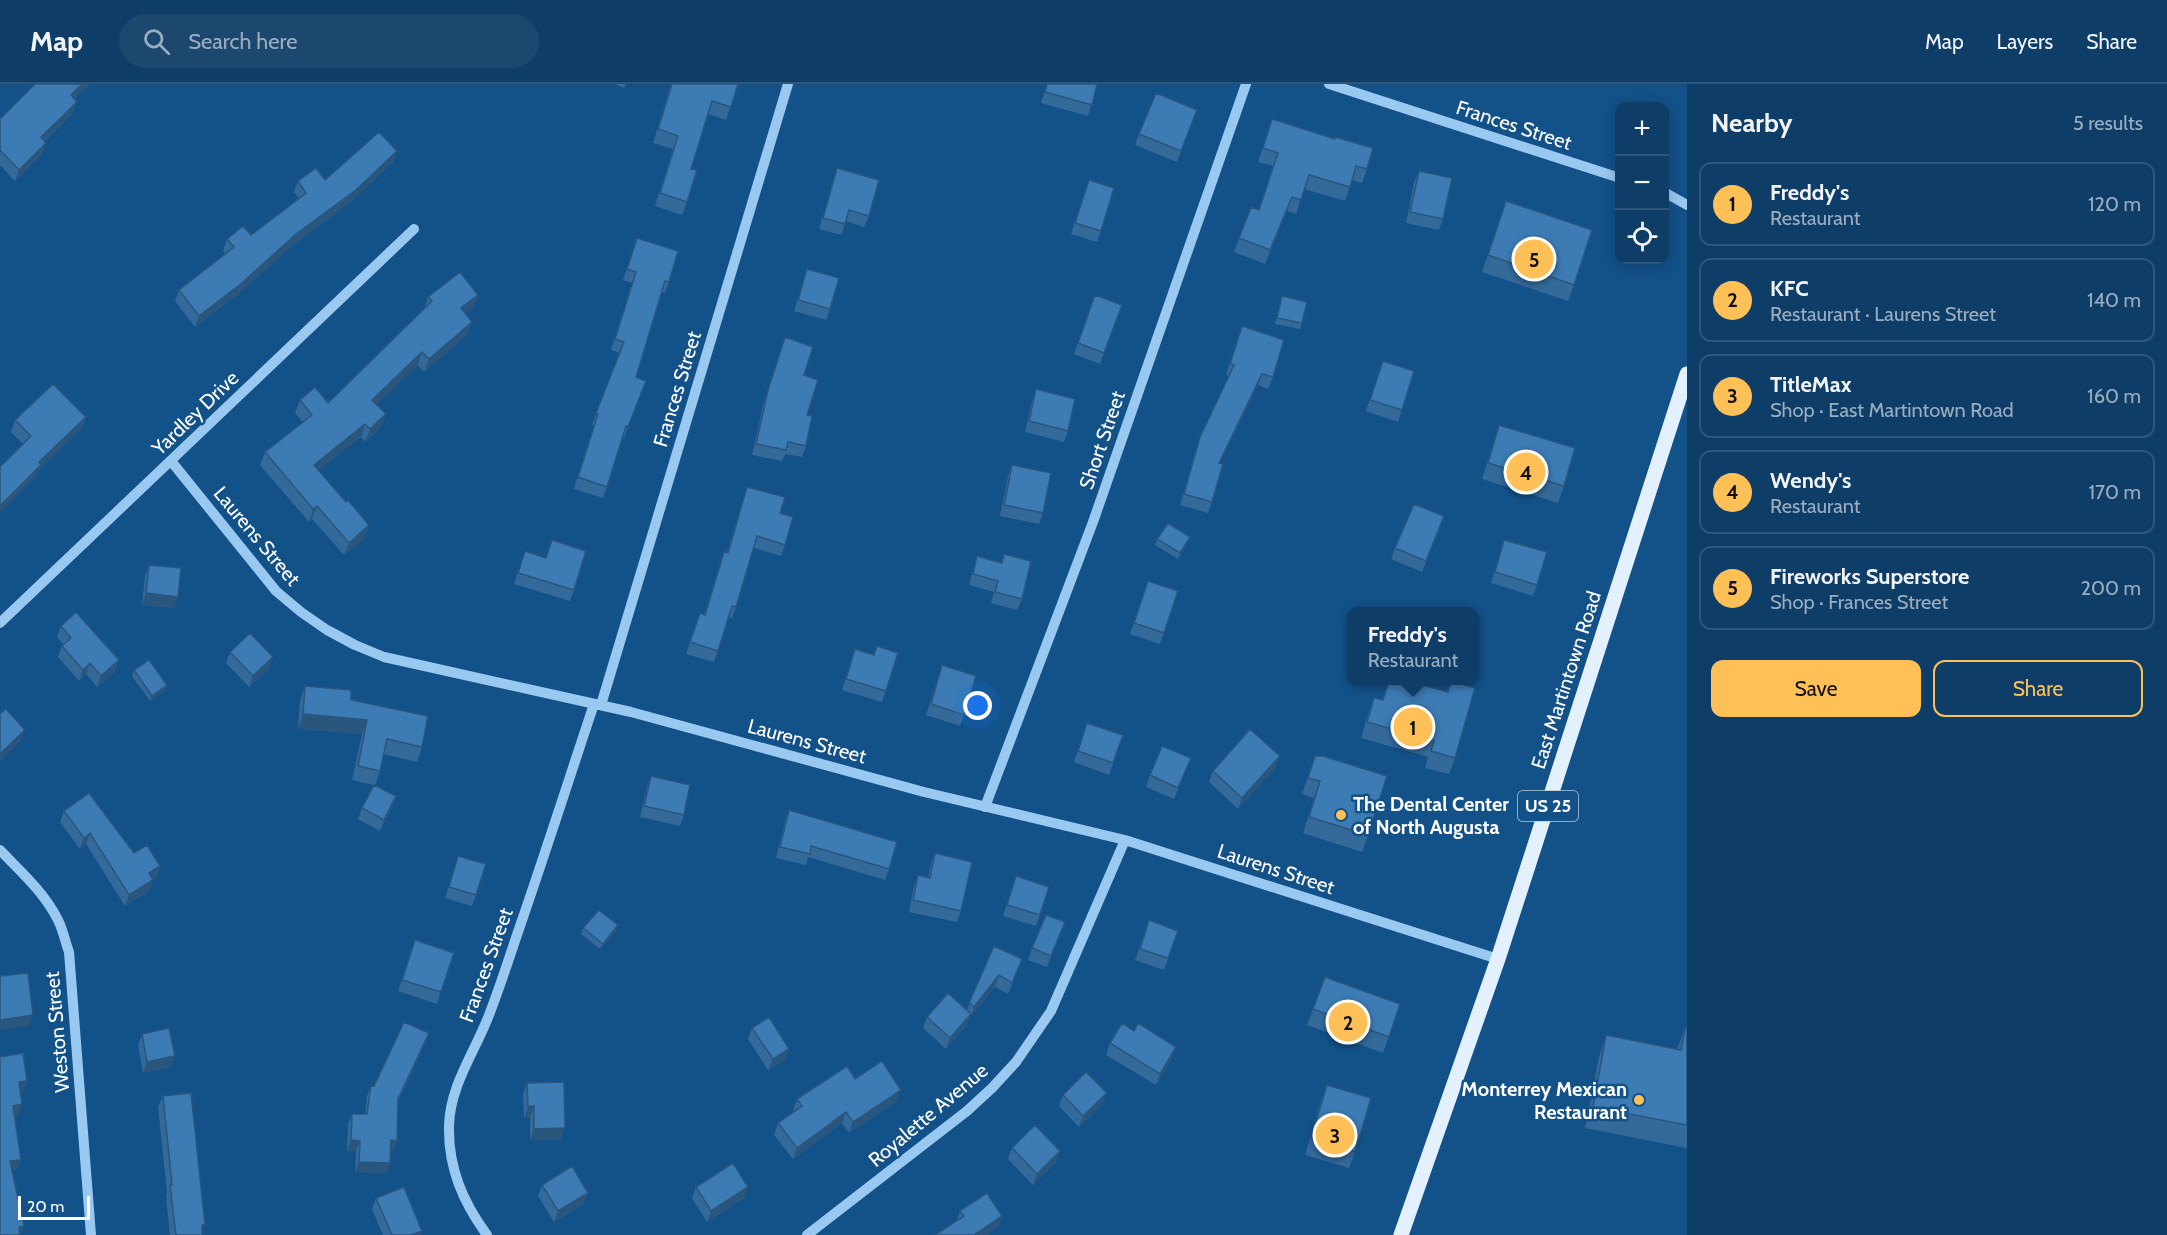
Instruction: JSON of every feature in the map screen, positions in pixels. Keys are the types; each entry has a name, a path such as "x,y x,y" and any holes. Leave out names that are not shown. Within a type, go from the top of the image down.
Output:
{"main road":[{"name":"East Martintown Road","path":"1401,1235 1498,959 1687,374"}],"street":[{"name":"Frances Street","path":"487,1235 471,1213 454,1170 450,1136 452,1101 489,1016 598,705 788,84"},
{"name":"Short Street","path":"986,807 1093,522 1246,84"},
{"name":"Frances Street","path":"1329,84 1615,176"},
{"path":"1669,194 1687,205"},
{"name":"Yardley Drive","path":"0,623 414,229"},
{"name":"Laurens Street","path":"171,461 276,591 327,630 384,657 598,705 986,807 1125,840 1498,959"},
{"name":"Royalette Avenue","path":"807,1235 967,1112 1016,1062 1051,1011 1125,840"},
{"name":"Weston Street","path":"0,850 37,888 50,905 69,952 91,1235"}],"building":[{"path":"35,84 82,84 71,95 77,102 41,137 46,143 19,170 0,150 0,119"},
{"path":"672,84 738,84 731,107 712,101 691,169 697,170 687,202 660,193 678,136 658,129"},
{"path":"1047,84 1097,84 1092,105 1045,92"},
{"path":"1156,93 1197,110 1181,151 1139,134"},
{"path":"1272,119 1335,139 1335,137 1373,148 1367,169 1356,166 1350,187 1309,175 1301,200 1292,197 1270,250 1239,238 1251,207 1259,210 1278,153 1263,148"},
{"path":"379,132 397,151 356,190 296,234 242,283 199,316 179,290 234,247 227,239 243,226 251,235 306,193 298,181 316,168 325,180"},
{"path":"837,168 879,180 869,216 849,210 845,224 823,218"},
{"path":"1419,171 1452,178 1443,219 1410,212"},
{"path":"1089,180 1114,188 1101,231 1075,223"},
{"path":"1506,201 1592,230 1574,285 1488,255"},
{"path":"637,238 678,251 669,282 665,281 636,377 646,381 628,427 626,426 607,487 578,477 598,414 596,413 624,342 615,339 636,272 627,269"},
{"path":"807,269 839,278 830,309 798,300"},
{"path":"460,272 478,295 461,308 472,322 429,359 422,352 372,400 386,414 370,429 365,424 314,465 369,525 349,543 317,506 313,509 265,452 312,415 300,400 315,387 328,403 432,301 428,297"},
{"path":"1095,295 1122,305 1104,353 1078,343"},
{"path":"1282,296 1307,302 1302,323 1277,318"},
{"path":"1242,326 1284,340 1273,377 1262,374 1219,463 1223,464 1212,502 1184,494 1200,437 1234,365 1230,364"},
{"path":"785,337 813,347 804,375 818,380 807,415 812,416 806,446 788,442 786,450 756,444 768,390"},
{"path":"1383,361 1414,371 1402,410 1370,400"},
{"path":"53,384 86,417 39,462 41,465 0,506 0,467 31,436 15,420"},
{"path":"1036,389 1075,399 1068,431 1029,421"},
{"path":"1499,425 1575,448 1564,486 1488,463"},
{"path":"1012,465 1051,473 1043,513 1004,505"},
{"path":"747,487 785,497 780,513 793,517 785,545 757,536 736,607 732,606 718,651 690,642 700,613 705,615 724,552 728,553"},
{"path":"1414,504 1444,516 1426,561 1395,548"},
{"path":"1168,523 1190,537 1180,553 1157,539"},
{"path":"552,540 586,551 574,590 518,573 525,551 546,558"},
{"path":"1504,540 1547,552 1537,585 1495,572"},
{"path":"1004,554 1031,561 1022,599 995,592 998,581 973,574 977,556 1002,563"},
{"path":"149,565 181,568 178,597 146,593"},
{"path":"1148,581 1178,591 1164,633 1134,623"},
{"path":"76,612 119,660 101,676 90,663 83,670 62,646 71,638 61,626"},
{"path":"250,633 273,657 253,676 230,652"},
{"path":"877,646 898,653 886,691 846,679 855,649 874,655"},
{"path":"149,660 167,685 152,696 134,670"},
{"path":"942,665 976,676 964,715 931,704"},
{"path":"1388,685 1423,685 1448,692 1450,685 1475,688 1455,758 1431,751 1434,741 1367,722 1374,698 1383,700"},
{"path":"305,686 351,690 351,700 428,716 422,747 387,739 380,771 358,766 367,720 303,714"},
{"path":"6,709 25,730 0,754 0,714"},
{"path":"1087,723 1123,735 1113,763 1078,751"},
{"path":"1250,729 1280,756 1242,798 1213,771"},
{"path":"1162,746 1191,758 1178,788 1150,775"},
{"name":"The Dental Center of North Augusta","path":"1315,756 1323,756 1387,776 1368,835 1309,817 1320,781 1308,778"},
{"path":"651,776 690,785 684,815 644,806"},
{"path":"374,785 396,796 384,820 362,808"},
{"path":"89,793 134,853 147,845 160,866 149,873 153,880 129,895 90,833 84,838 64,811"},
{"path":"789,810 897,842 889,869 811,846 810,854 780,847"},
{"path":"935,853 972,862 961,911 913,900 918,875 930,878"},
{"path":"458,856 486,864 476,895 449,887"},
{"path":"1016,876 1049,887 1040,915 1007,905"},
{"path":"599,910 618,925 603,944 583,928"},
{"path":"1046,915 1065,922 1051,956 1032,948"},
{"path":"1149,920 1178,931 1168,958 1140,949"},
{"path":"415,940 454,953 441,992 402,980"},
{"path":"994,946 1022,959 1012,983 999,975 974,1007 969,1003"},
{"path":"28,973 33,1015 0,1020 0,976"},
{"path":"1325,977 1400,1004 1389,1037 1313,1009"},
{"path":"948,993 971,1014 950,1038 927,1017"},
{"path":"769,1017 789,1049 773,1059 752,1028"},
{"path":"404,1022 429,1033 398,1099 397,1141 391,1140 390,1163 359,1162 360,1141 351,1140 352,1114 367,1114 371,1085 374,1086"},
{"path":"1122,1023 1134,1031 1138,1023 1176,1047 1160,1074 1110,1043"},
{"path":"169,1028 175,1056 147,1062 142,1034"},
{"name":"Monterrey Mexican Restaurant","path":"1685,1028 1687,1028 1687,1125 1593,1107 1606,1035 1681,1050"},
{"path":"23,1053 27,1081 19,1082 22,1104 13,1106 21,1160 10,1161 24,1226 19,1227 20,1235 0,1235 0,1057"},
{"path":"882,1061 901,1090 853,1122 846,1112 797,1148 778,1123 802,1106 797,1099 847,1066 855,1079"},
{"path":"1086,1072 1107,1093 1083,1116 1063,1095"},
{"path":"564,1082 565,1128 534,1129 534,1106 528,1107 527,1083"},
{"path":"1327,1085 1371,1098 1355,1152 1311,1138"},
{"path":"191,1093 205,1225 202,1225 202,1235 176,1235 163,1096"},
{"path":"1035,1125 1060,1151 1037,1174 1012,1148"},
{"path":"733,1163 748,1187 711,1211 696,1187"},
{"path":"572,1166 588,1193 558,1211 542,1185"},
{"path":"404,1187 422,1231 411,1235 392,1235 376,1198"},
{"path":"987,1193 1002,1216 974,1235 935,1235 964,1216 960,1211"}],"place":[{"name":"Fireworks Superstore","path":"1534,259"},
{"name":"Wendy's","path":"1526,472"},
{"name":"Freddy's","path":"1413,727"},
{"name":"The Dental Center of North Augusta","path":"1341,815"},
{"name":"KFC","path":"1348,1022"},
{"name":"Monterrey Mexican Restaurant","path":"1639,1100"},
{"name":"TitleMax","path":"1335,1135"}]}
